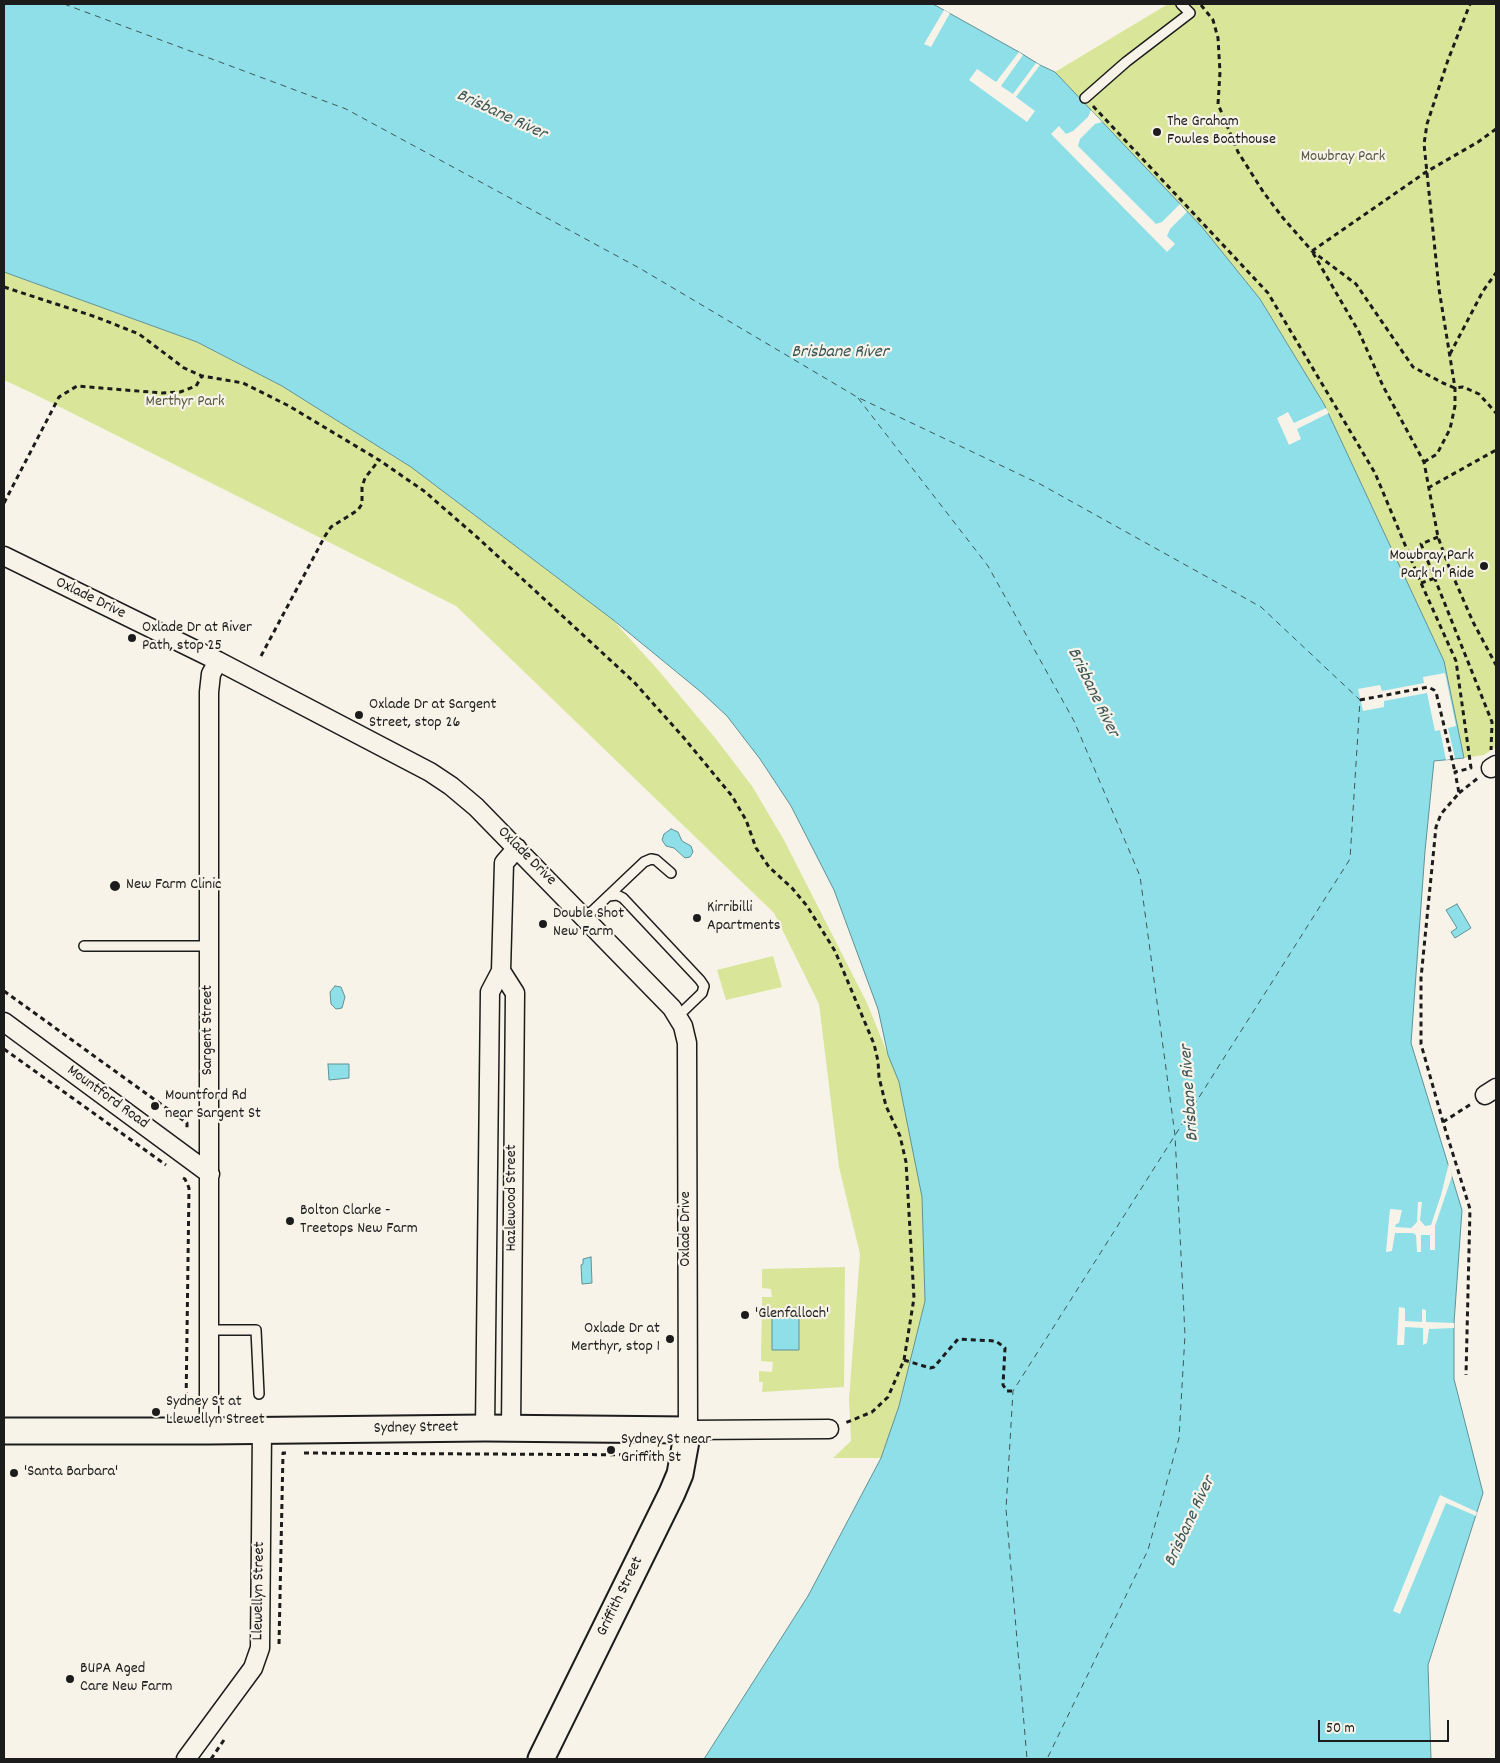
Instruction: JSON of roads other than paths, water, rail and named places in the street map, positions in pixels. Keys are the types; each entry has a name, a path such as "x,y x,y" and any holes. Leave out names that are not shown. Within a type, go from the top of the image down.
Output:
{"street":[{"name":"Oxlade Drive","path":"4,556 218,661 430,772 462,794 586,918 672,1008 683,1026 687,1043 688,1430"},
{"name":"Sargent Street","path":"209,1431 209,692 211,674 218,661"},
{"name":"Hazlewood Street","path":"485,1428 490,992 500,971 504,862 517,848"},
{"name":"Hazlewood Street","path":"500,971 515,993 511,1429"},
{"name":"Mountford Road","path":"4,1022 210,1174"},
{"name":"Sydney Street","path":"4,1430 829,1429"},
{"name":"Llewellyn Street","path":"186,1759 253,1668 260,1648 262,1430"},
{"name":"Griffith Street","path":"541,1759 672,1493 680,1474 688,1430"}],"lane":[{"path":"1085,98 1126,62 1190,14 1181,4"},
{"path":"586,918 644,862 651,859 656,860 671,873"},
{"path":"609,896 617,895 623,898 704,986 702,993 677,1017"},
{"path":"84,946 209,946"},
{"path":"209,1330 256,1330 259,1394"}],"water":[{"name":"Brisbane River","path":"4,4 933,4 1055,72 1202,227 1260,299 1324,404 1444,661 1464,758 1434,761 1425,851 1411,1043 1462,1210 1454,1323 1454,1379 1483,1493 1428,1665 1431,1759 704,1759 808,1596 881,1458 899,1406 925,1301 922,1197 899,1082 888,1055 878,1009 834,890 791,806 760,759 727,716 701,692 612,619 411,467 282,386 197,342 4,272"},
{"path":"671,829 678,832 682,841 691,846 693,852 690,857 685,858 674,848 666,846 662,840 664,834"},
{"path":"1457,904 1471,928 1455,938 1451,932 1457,928 1446,910"},
{"path":"335,986 341,987 345,997 342,1008 336,1009 331,1004 330,992"},
{"path":"328,1064 349,1064 349,1078 329,1080"},
{"path":"591,1257 592,1283 582,1284 581,1265 583,1264 583,1259"},
{"path":"799,1308 799,1350 772,1350 772,1309"}],"place":[{"name":"The Graham Fowles Boathouse","path":"1157,132"},
{"name":"Mowbray Park Park 'n' Ride","path":"1484,566"},
{"name":"Oxlade Dr at River Path, stop 25","path":"132,638"},
{"name":"Oxlade Dr at Sargent Street, stop 26","path":"359,715"},
{"name":"New Farm Clinic","path":"115,886"},
{"name":"Kirribilli Apartments","path":"697,918"},
{"name":"Double Shot New Farm","path":"543,924"},
{"name":"Mountford Rd near Sargent St","path":"155,1106"},
{"name":"Bolton Clarke - Treetops New Farm","path":"290,1221"},
{"name":"'Glenfalloch'","path":"745,1315"},
{"name":"Oxlade Dr at Merthyr, stop 1","path":"670,1339"},
{"name":"Sydney St at Llewellyn Street","path":"156,1412"},
{"name":"Sydney St near Griffith St","path":"611,1450"},
{"name":"'Santa Barbara'","path":"14,1473"},
{"name":"BUPA Aged Care New Farm","path":"70,1679"}],"park label":[{"name":"Mowbray Park","path":"1343,158"},
{"name":"Merthyr Park","path":"185,403"}]}
